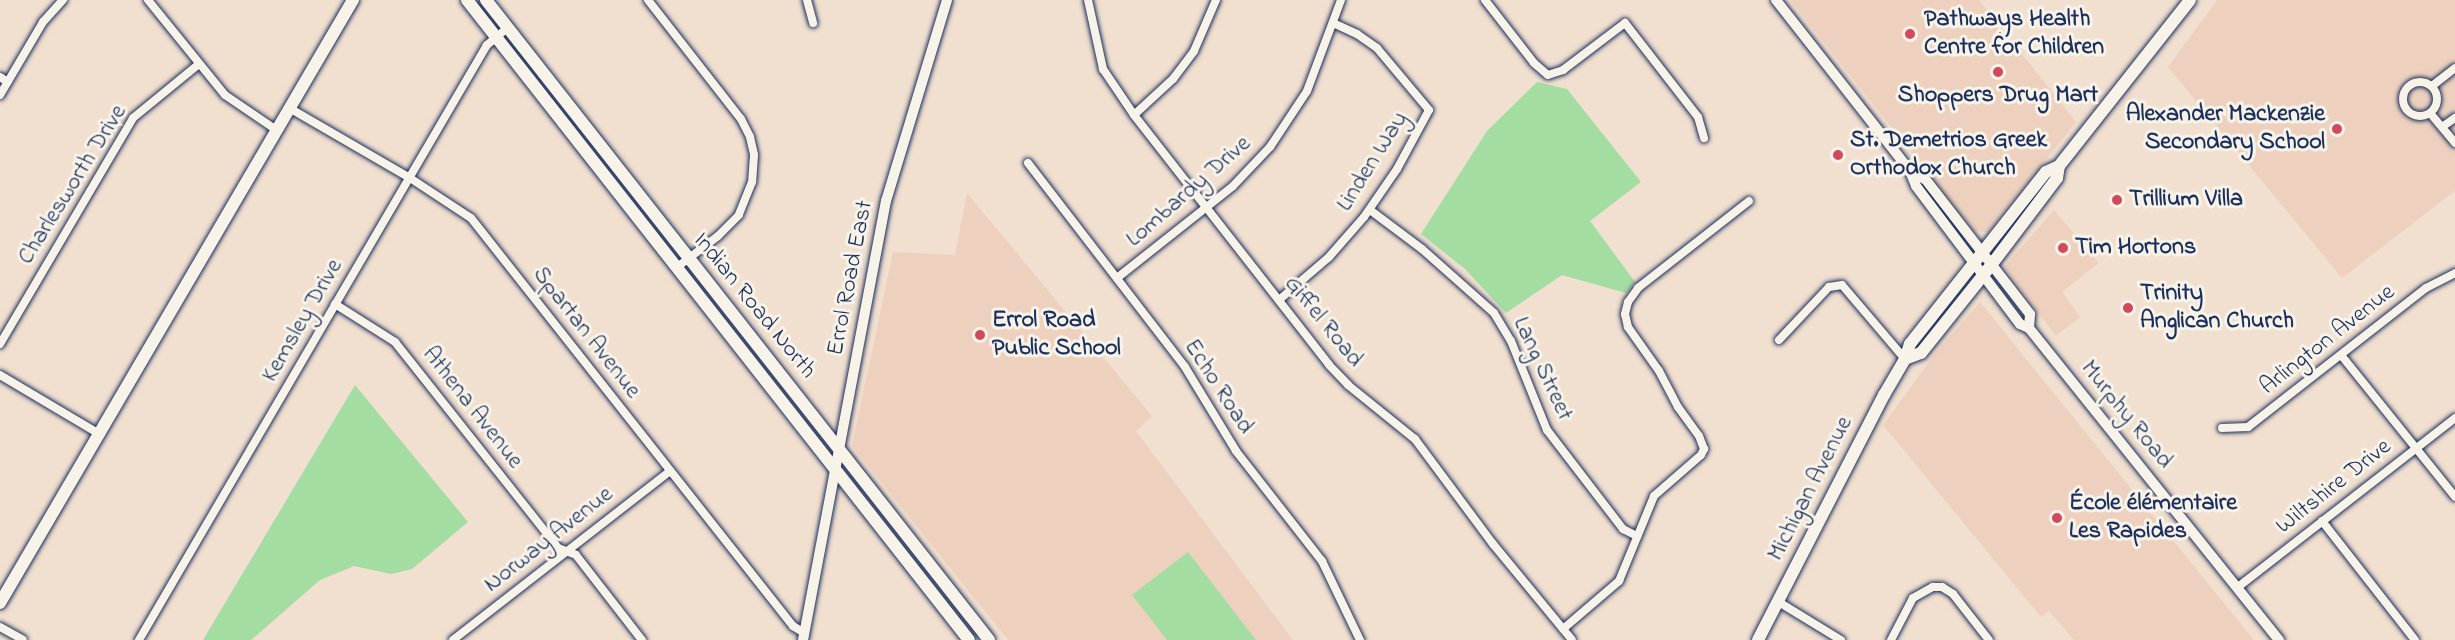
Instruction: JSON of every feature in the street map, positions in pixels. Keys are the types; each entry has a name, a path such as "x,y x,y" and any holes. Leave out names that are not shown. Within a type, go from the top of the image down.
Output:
{"main road":[{"path":"0,603 101,435 353,0"},
{"name":"Indian Road North","path":"467,0 676,268 836,467 969,640"},
{"name":"Indian Road North","path":"486,0 688,258 840,447 989,640"},
{"name":"Michigan Avenue","path":"1758,640 1884,395 1905,359 1910,344 2046,172 2059,166 2190,0"},
{"name":"Michigan Avenue","path":"1905,359 1921,353 1983,276 2057,178 2059,166"}],"street":[{"path":"0,95 4,80 43,22 63,0"},
{"path":"148,0 230,99 278,131"},
{"path":"648,0 741,119 750,137 754,155 753,182 739,215 728,228 676,268"},
{"path":"807,0 813,23"},
{"name":"Errol Road East","path":"804,637 886,201 947,0"},
{"name":"Giffel Road","path":"1088,0 1103,69 1134,115 1348,385 1414,440 1493,544 1572,640"},
{"path":"1134,115 1173,79 1194,51 1216,0"},
{"name":"Lombardy Drive","path":"1117,278 1246,173 1284,130 1307,92 1341,0"},
{"path":"1485,0 1534,63 1548,75 1563,70 1625,23 1698,117 1704,138"},
{"name":"Murphy Road","path":"1776,0 1910,171 1916,186 2020,324 2030,328 2279,640"},
{"name":"Linden Way","path":"1279,300 1329,257 1370,210 1403,159 1428,110 1377,48 1357,34 1332,23"},
{"name":"Kemsley Drive","path":"139,640 487,45 507,28"},
{"name":"Charlesworth Drive","path":"0,344 133,118 199,64"},
{"path":"2432,86 2455,68"},
{"path":"2426,82 2432,86 2438,99 2430,113 2419,116 2410,114 2402,100 2405,90 2412,84 2426,82"},
{"name":"Spartan Avenue","path":"291,109 410,178 471,218 804,637"},
{"path":"2430,113 2455,143"},
{"path":"2442,127 2455,118"},
{"name":"Echo Road","path":"1028,163 1185,367 1236,451 1322,561 1360,640"},
{"name":"Murphy Road","path":"1910,171 1926,180 1992,264 2030,314 2030,328"},
{"path":"1563,629 1619,581 1628,565 1636,536 1653,496 1701,455 1704,449 1700,436 1678,407 1659,371 1628,327 1625,314 1628,302 1638,288 1749,201"},
{"name":"Lang Street","path":"1370,210 1429,255 1494,313 1511,341 1547,430 1623,529 1636,536"},
{"name":"Arlington Avenue","path":"2222,428 2248,427 2426,288 2455,273"},
{"path":"1779,340 1829,287 1842,285 1905,359"},
{"name":"Athena Avenue","path":"335,304 395,342 558,548 565,553 576,555 642,640"},
{"path":"2341,355 2455,497"},
{"path":"0,375 101,435"},
{"name":"Wiltshire Drive","path":"2238,587 2455,418"},
{"name":"Norway Avenue","path":"453,640 670,471"},
{"path":"2322,521 2415,640"},
{"path":"1891,640 1914,598 1933,587 1942,587 1953,594 1989,640"},
{"path":"1777,601 1840,640"},
{"path":"0,627 23,640"}],"shaded area":[{"path":"1790,0 1979,0 2076,122 1988,232 1974,231"},
{"name":"Alexander Mackenzie Secondary School","path":"2217,0 2455,0 2455,191 2342,278 2168,67"},
{"name":"Errol Road Public School","path":"967,193 1152,416 1136,431 1293,640 1008,640 852,446 893,252 955,255"},
{"path":"2054,210 2099,263 2062,292 2080,317 2056,336 2004,267"},
{"name":"École élémentaire Les Rapides","path":"1980,302 2252,640 2074,640 2049,611 2041,617 1883,425 1937,351"}],"green space":[{"path":"1537,82 1567,89 1641,182 1590,221 1635,282 1626,293 1562,275 1506,313 1465,269 1421,234 1487,131"},
{"path":"355,385 468,522 412,569 391,574 354,566 320,580 251,640 203,640"},
{"path":"1188,552 1256,640 1167,640 1132,595"}],"place":[{"name":"Pathways Health Centre for Children","path":"1910,34"},
{"name":"Shoppers Drug Mart","path":"1998,72"},
{"name":"Alexander Mackenzie Secondary School","path":"2337,129"},
{"name":"St. Demetrios Greek Orthodox Church","path":"1838,155"},
{"name":"Trillium Villa","path":"2117,200"},
{"name":"Tim Hortons","path":"2063,248"},
{"name":"Trinity Anglican Church","path":"2128,308"},
{"name":"Errol Road Public School","path":"980,335"},
{"name":"École élémentaire Les Rapides","path":"2057,518"}]}
